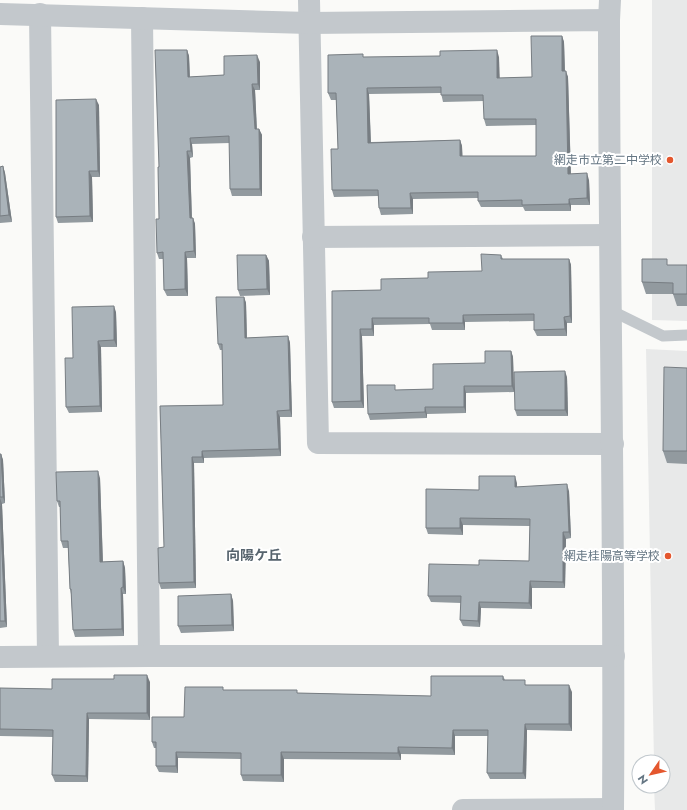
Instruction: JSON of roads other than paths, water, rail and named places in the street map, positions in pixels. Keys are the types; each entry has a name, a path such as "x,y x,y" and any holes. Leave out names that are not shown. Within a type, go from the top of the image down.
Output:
{"street":[{"path":"309,0 318,443 613,444"},
{"path":"0,14 309,23 610,10 609,235 613,444 613,809 463,810"},
{"path":"40,14 48,656"},
{"path":"142,18 149,656"},
{"path":"313,237 609,235"},
{"path":"0,657 614,656"}],"lane":[{"path":"610,310 663,336 687,336"}],"place":[{"name":"網走市立第二中学校","path":"670,160"},
{"name":"網走桂陽高等学校","path":"668,556"}],"district":[{"name":"向陽ケ丘","path":"254,555"}]}
